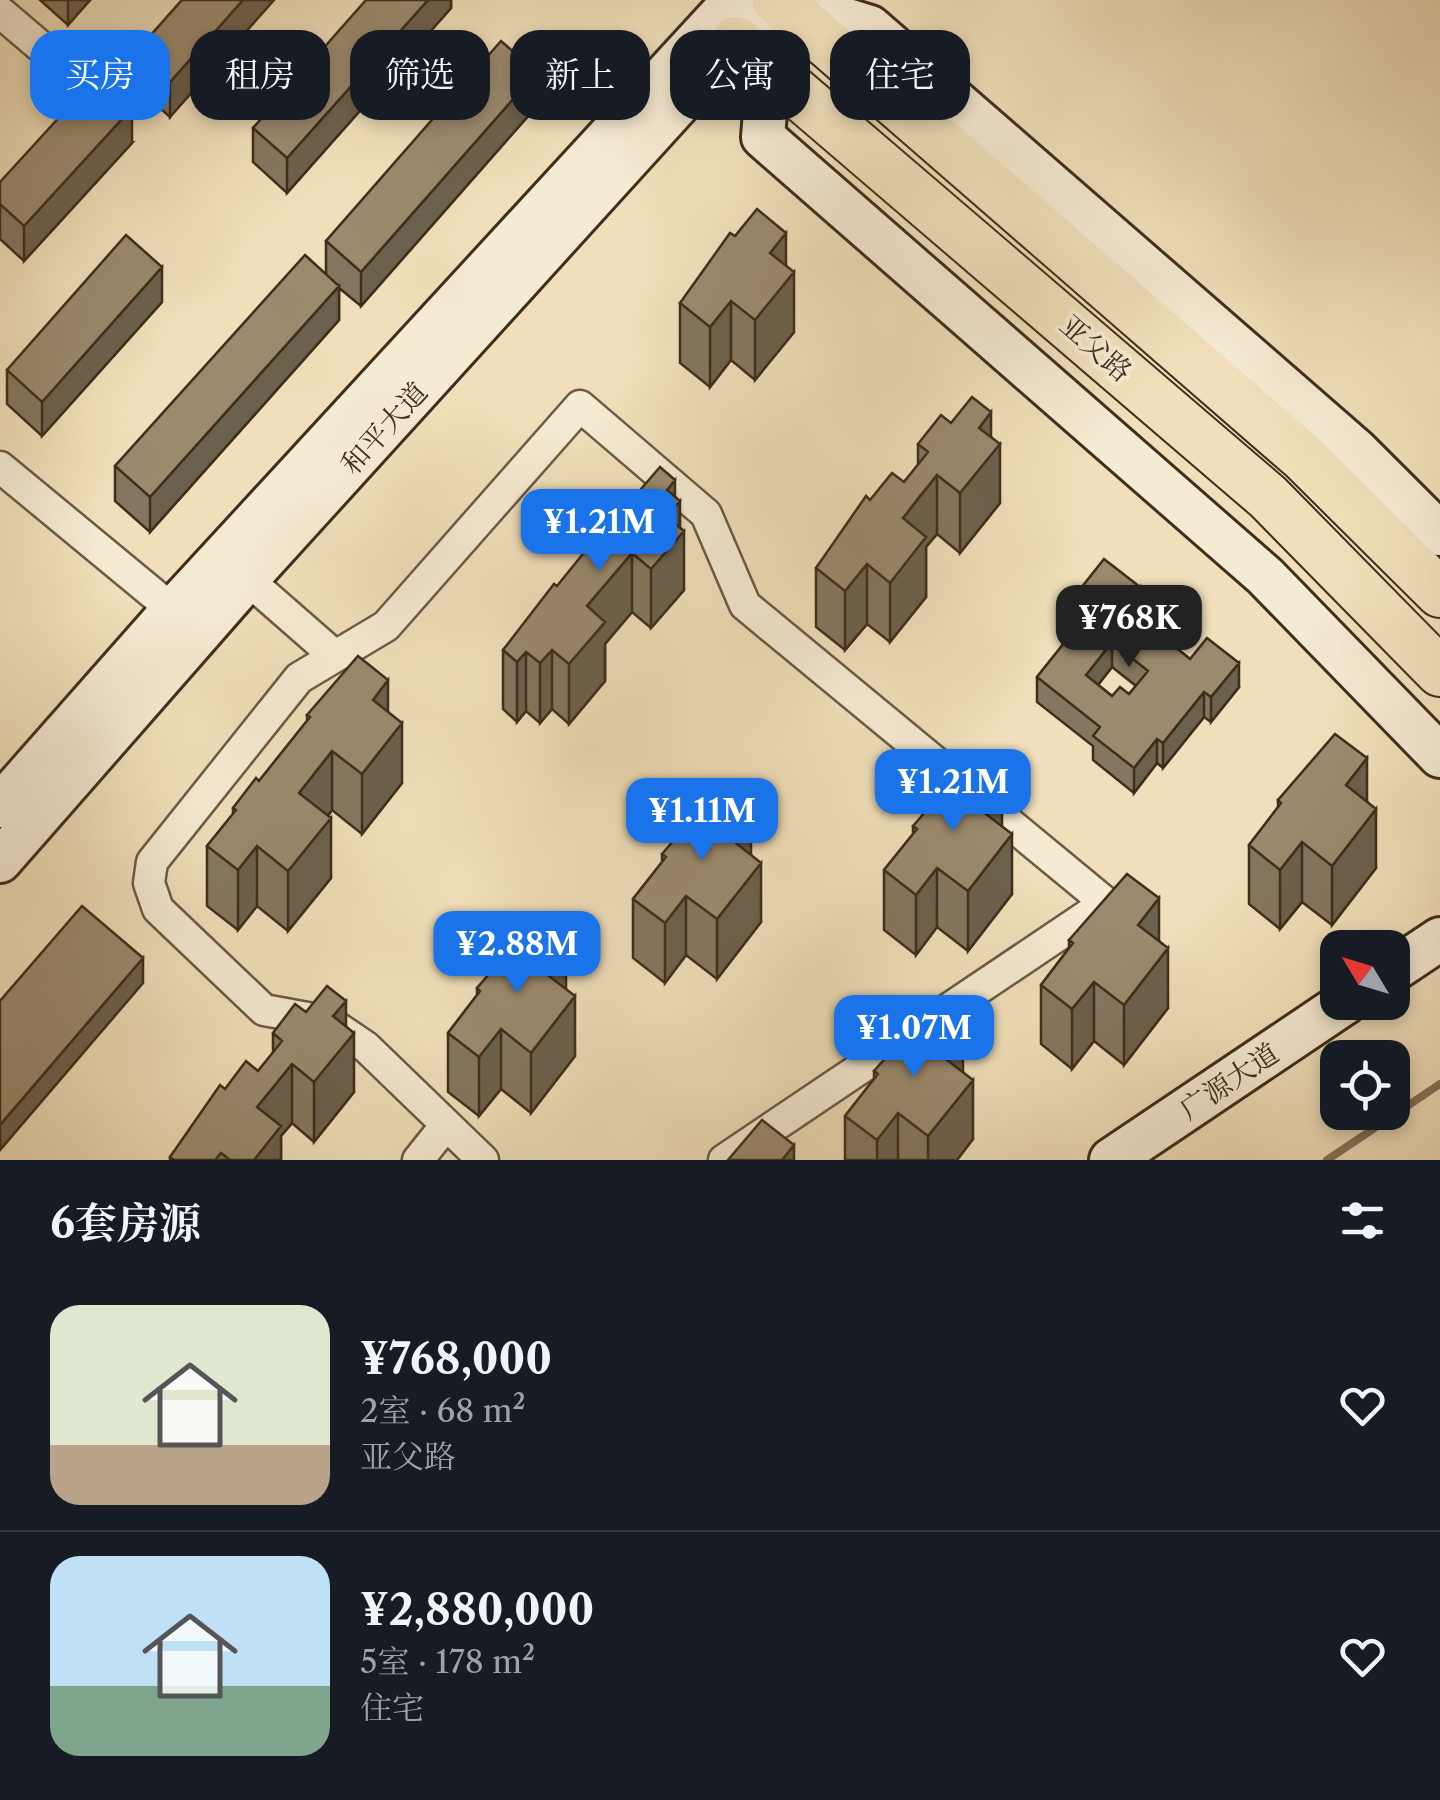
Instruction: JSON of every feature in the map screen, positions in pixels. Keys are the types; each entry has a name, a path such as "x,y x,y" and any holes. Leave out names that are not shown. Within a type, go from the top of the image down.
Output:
{"main road":[{"name":"和平大道","path":"0,806 173,610 735,21 777,0"},
{"name":"亚父路","path":"777,0 1304,458 1440,593"},
{"path":"1440,534 1356,450 870,28 777,0 763,138 1265,576 1440,756"},
{"name":"和平大道","path":"0,861 735,21"},
{"name":"亚父路","path":"735,21 1268,497 1440,672"},
{"path":"1410,959 1440,939"},
{"name":"广源大道","path":"1112,1160 1320,1020"}],"street":[{"path":"0,12 30,38"},
{"path":"483,1160 366,1047 328,1022 264,1010 158,910 149,883 152,862 299,678 386,626 580,406 706,514 744,605 1106,903 724,1160"},
{"path":"0,466 173,610"},
{"path":"248,579 335,656"},
{"path":"418,1160 446,1125"}],"building":[{"path":"182,0 243,0 216,30 190,30 190,60 170,82 170,30 155,30"},
{"path":"366,0 428,0 401,30 350,30 350,87 330,110 330,41"},
{"path":"501,41 510,49 510,103 361,272 326,241 432,120 490,120 490,54"},
{"path":"57,120 121,120 24,226 0,204 0,182"},
{"path":"260,120 321,120 287,158 253,128"},
{"path":"757,209 786,233 770,253 794,272 755,320 731,301 710,327 680,303 730,233 735,236"},
{"path":"126,235 162,267 42,402 7,370"},
{"path":"305,255 339,286 150,497 115,466"},
{"path":"972,397 991,412 979,428 1000,444 960,493 937,475 920,496 903,518 926,537 890,583 867,564 845,591 816,568 866,496 870,500 892,473 904,482 928,452 918,444 941,415 951,423"},
{"path":"660,467 675,480 667,490 680,501 667,517 684,531 651,569 632,553 587,606 605,622 569,664 552,650 540,663 526,652 517,662 503,650 632,493 635,496"},
{"path":"1104,559 1140,587 1124,606 1190,659 1207,638 1239,663 1211,697 1204,692 1163,743 1157,739 1134,768 1093,736 1100,727 1037,677 1085,617 1069,603","holes":["1112,642 1148,671 1129,694 1120,687 1112,696 1086,675"]},
{"path":"358,656 388,680 373,700 402,723 362,774 332,751 299,793 331,818 288,871 257,846 238,870 207,846 256,778 259,781 310,717 307,715"},
{"path":"1335,734 1367,758 1346,785 1376,809 1332,866 1302,842 1280,870 1249,845 1281,803 1278,800"},
{"path":"971,759 1002,784 982,811 1012,834 968,891 937,868 916,895 884,870 917,829 913,826"},
{"path":"719,788 751,813 731,839 761,863 717,919 686,896 665,923 633,899 666,857 662,854"},
{"path":"1127,874 1159,898 1138,925 1168,948 1124,1005 1094,982 1072,1009 1041,985 1073,943 1069,940"},
{"path":"82,906 143,958 0,1125 0,1001"},
{"path":"534,922 566,946 545,973 575,996 531,1053 501,1029 479,1057 448,1033 480,991 477,988"},
{"path":"327,986 346,1001 333,1016 354,1033 314,1082 292,1064 257,1107 281,1126 254,1160 230,1160 221,1153 215,1160 170,1157 220,1085 225,1089 246,1061 258,1071 282,1041 273,1033 295,1004 306,1012"},
{"path":"932,1005 963,1029 942,1056 973,1080 928,1136 898,1113 877,1140 845,1116 878,1074 874,1071"},
{"path":"762,1120 794,1145 782,1160 728,1160"}],"waterway":[{"path":"1327,1160 1440,1084"}]}
